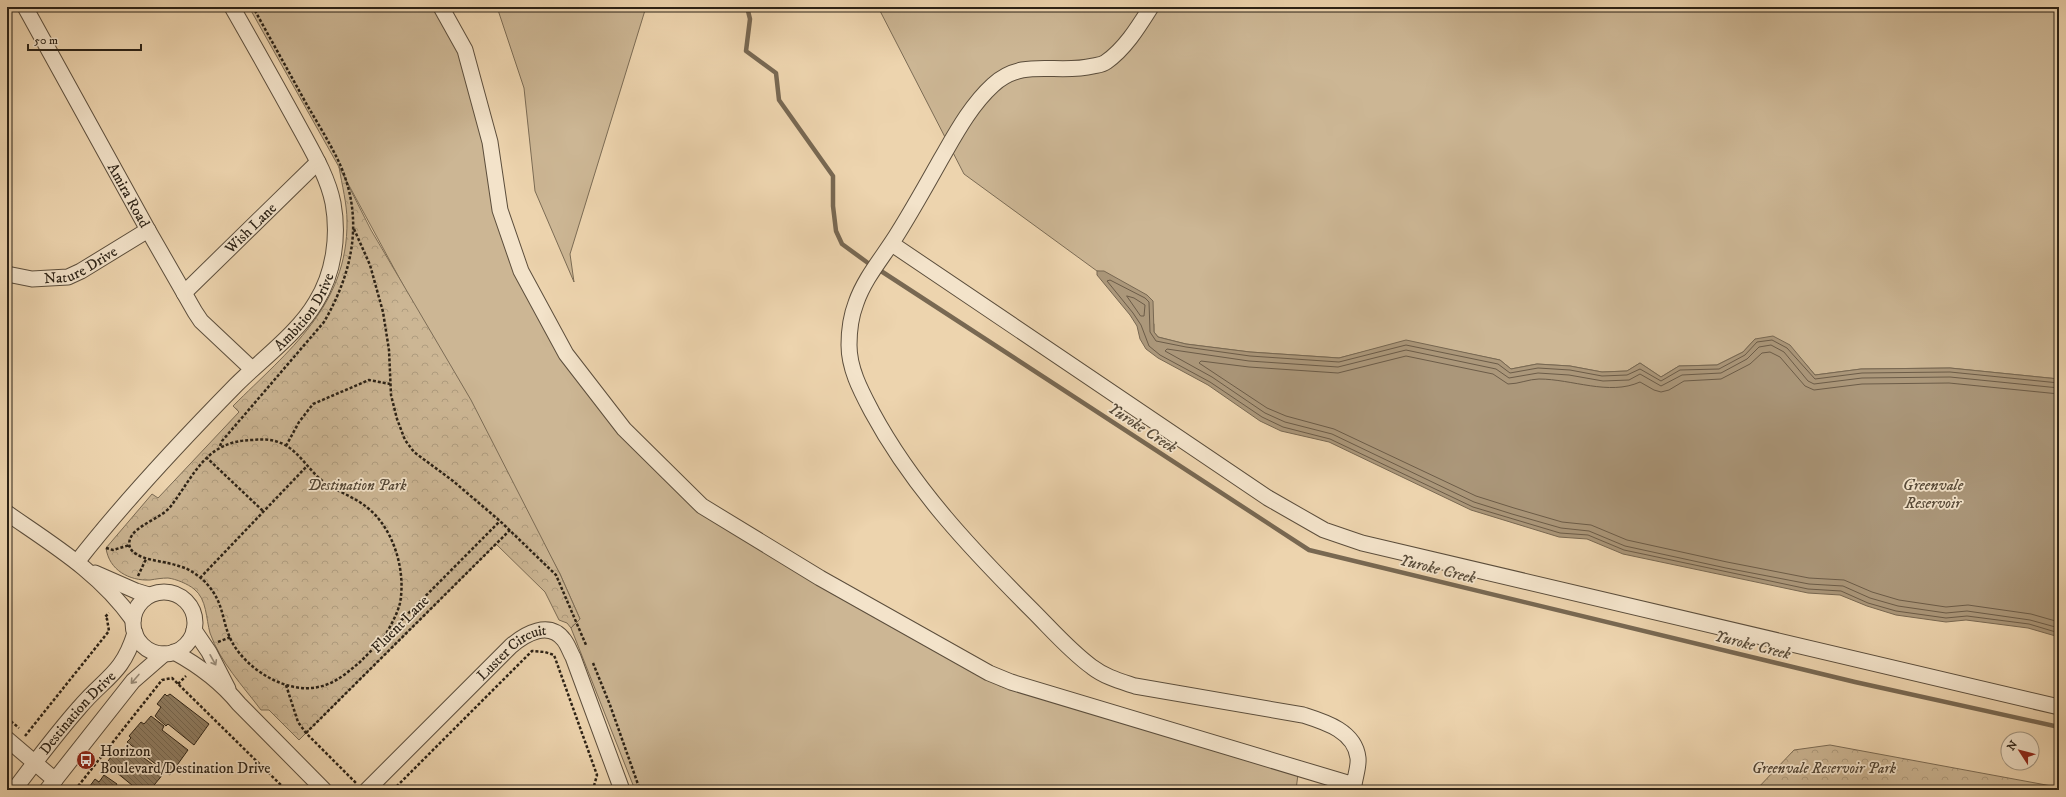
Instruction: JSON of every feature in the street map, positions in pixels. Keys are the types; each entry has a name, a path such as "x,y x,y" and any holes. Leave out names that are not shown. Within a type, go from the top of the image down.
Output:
{"street":[{"name":"Amira Road","path":"25,7 148,230 201,321 252,369"},
{"name":"Ambition Drive","path":"82,565 110,521 166,458 252,369 308,315 317,301 329,272 335,239 336,219 333,201 318,162 232,7"},
{"path":"441,7 465,50 490,142 500,210 521,272 566,354 624,429 702,506 820,578 989,673 1011,682 1354,786 1358,758 1352,742 1339,729 1322,721 1303,715 1135,686 1108,677 1091,667 1030,608 956,532 924,494 888,443 860,389 853,370 849,347 850,324 856,302 868,278 892,244 956,133 974,106 992,85 1010,72 1030,68 1083,69 1105,63 1123,46 1151,7"},
{"name":"Wish Lane","path":"184,293 318,162"},
{"name":"Nature Drive","path":"7,274 32,279 68,277 81,271 148,230"},
{"path":"892,244 1268,498 1324,530 1362,543 2059,707"},
{"path":"7,514 82,565 130,589 150,595"},
{"path":"82,565 125,608 145,647 154,652 169,653 188,660 229,692 324,790"},
{"path":"134,626 140,603 150,595 159,592 169,592 179,595 187,602 193,615 194,630 190,640 183,647 169,653"},
{"name":"Destination Drive","path":"14,790 80,706 121,666 130,648 134,626"},
{"path":"194,630 209,652 229,692"},
{"name":"Luster Circuit","path":"363,788 511,646 527,634 543,630 554,632 564,640 573,657 622,790"},
{"name":"Destination Drive","path":"51,785 133,681 169,653"},
{"path":"14,740 35,763 51,785"}],"path":[{"path":"354,229 370,265 383,312 389,350 390,384 397,419 405,440 414,452 454,481 510,530 556,575 587,648"},
{"path":"286,446 299,422 313,404 370,380 390,384"},
{"path":"384,638 393,621 400,602 400,574 394,544 385,527 371,510 353,497 330,486 286,446 269,439 244,440 220,447 206,457 170,508 160,517 135,532 130,538 130,545 136,554 146,559 188,569 206,582 219,600 232,642 251,665 273,680 286,685 318,687 341,678 360,662 384,638 500,521"},
{"path":"206,457 263,511"},
{"path":"200,578 307,466"},
{"name":"Fluent Lane","path":"306,733 510,530"},
{"path":"101,545 113,550 130,545"},
{"path":"137,577 146,559"},
{"path":"14,740 109,631 107,619 105,617"},
{"path":"213,645 230,637"},
{"path":"393,790 532,651 545,652 554,655 597,775 594,786 589,790"},
{"path":"593,662 640,790"},
{"path":"178,684 190,670"},
{"path":"75,790 162,680 172,678 286,790"},
{"path":"286,685 298,722 306,733 363,788"}],"green space":[{"path":"249,7 433,7 462,54 485,144 494,209 562,356 697,508 819,583 1000,686 1298,774 1296,790 635,790 571,628 580,619 560,574 339,167"},
{"path":"497,7 646,7 570,254 574,282 535,191 524,88"},
{"path":"878,7 2059,7 2059,379 1950,368 1861,369 1815,375 1804,362 1755,339 1743,352 1717,365 1679,366 1661,377 1640,363 1627,371 1602,372 1570,366 1537,364 1511,369 1500,360 1406,341 1339,358 1250,352 1186,344 1158,337 1154,332 1154,324 1136,300 1113,277 1097,271 964,174"},
{"name":"Destination Park","path":"339,167 371,230 471,400 560,574 580,619 571,628 567,623 559,620 545,592 496,544 299,740 269,710 261,710 226,664 214,644 210,633 204,604 194,589 189,585 171,579 142,580 135,579 121,573 111,562 106,548 152,494 158,498 239,412 233,406 294,346 311,325 326,302 337,278 345,251 347,215"},
{"name":"Greenvale Reservoir Park","path":"1830,745 2059,787 2059,790 1756,790 1794,750"}],"water":[{"name":"Greenvale Reservoir","path":"1097,271 1104,271 1147,295 1153,301 1154,332 1158,337 1186,344 1250,352 1339,358 1406,340 1500,360 1511,369 1537,364 1570,366 1602,372 1627,371 1640,363 1661,377 1679,366 1717,365 1743,352 1755,339 1773,336 1790,345 1815,375 1861,369 1950,368 2059,379 2059,637 2028,628 1966,620 1946,622 1896,615 1867,606 1840,595 1808,593 1623,554 1587,539 1559,537 1471,510 1329,442 1281,431 1260,421 1208,385 1158,358 1146,349 1140,339 1137,326 1130,315 1097,275"}],"building":[{"path":"165,694 167,696 170,694 209,724 194,745 168,724 166,726 155,716 161,707 157,704"},
{"path":"151,716 164,726 162,730 188,750 170,775 127,742 131,738 129,736 141,722 144,724"},
{"path":"128,746 164,773 150,790 138,790 106,764 115,751 122,755"},
{"path":"104,775 117,784 116,786 121,790 87,790 95,779 99,782"}],"waterway":[{"path":"747,7 750,19 746,51 776,73 779,100 833,176 833,206 836,231 842,244 868,263"},
{"name":"Yuroke Creek","path":"881,271 1309,550 1855,682 2059,727"}],"place":[{"name":"Horizon Boulevard/Destination Drive","path":"86,760"}]}
